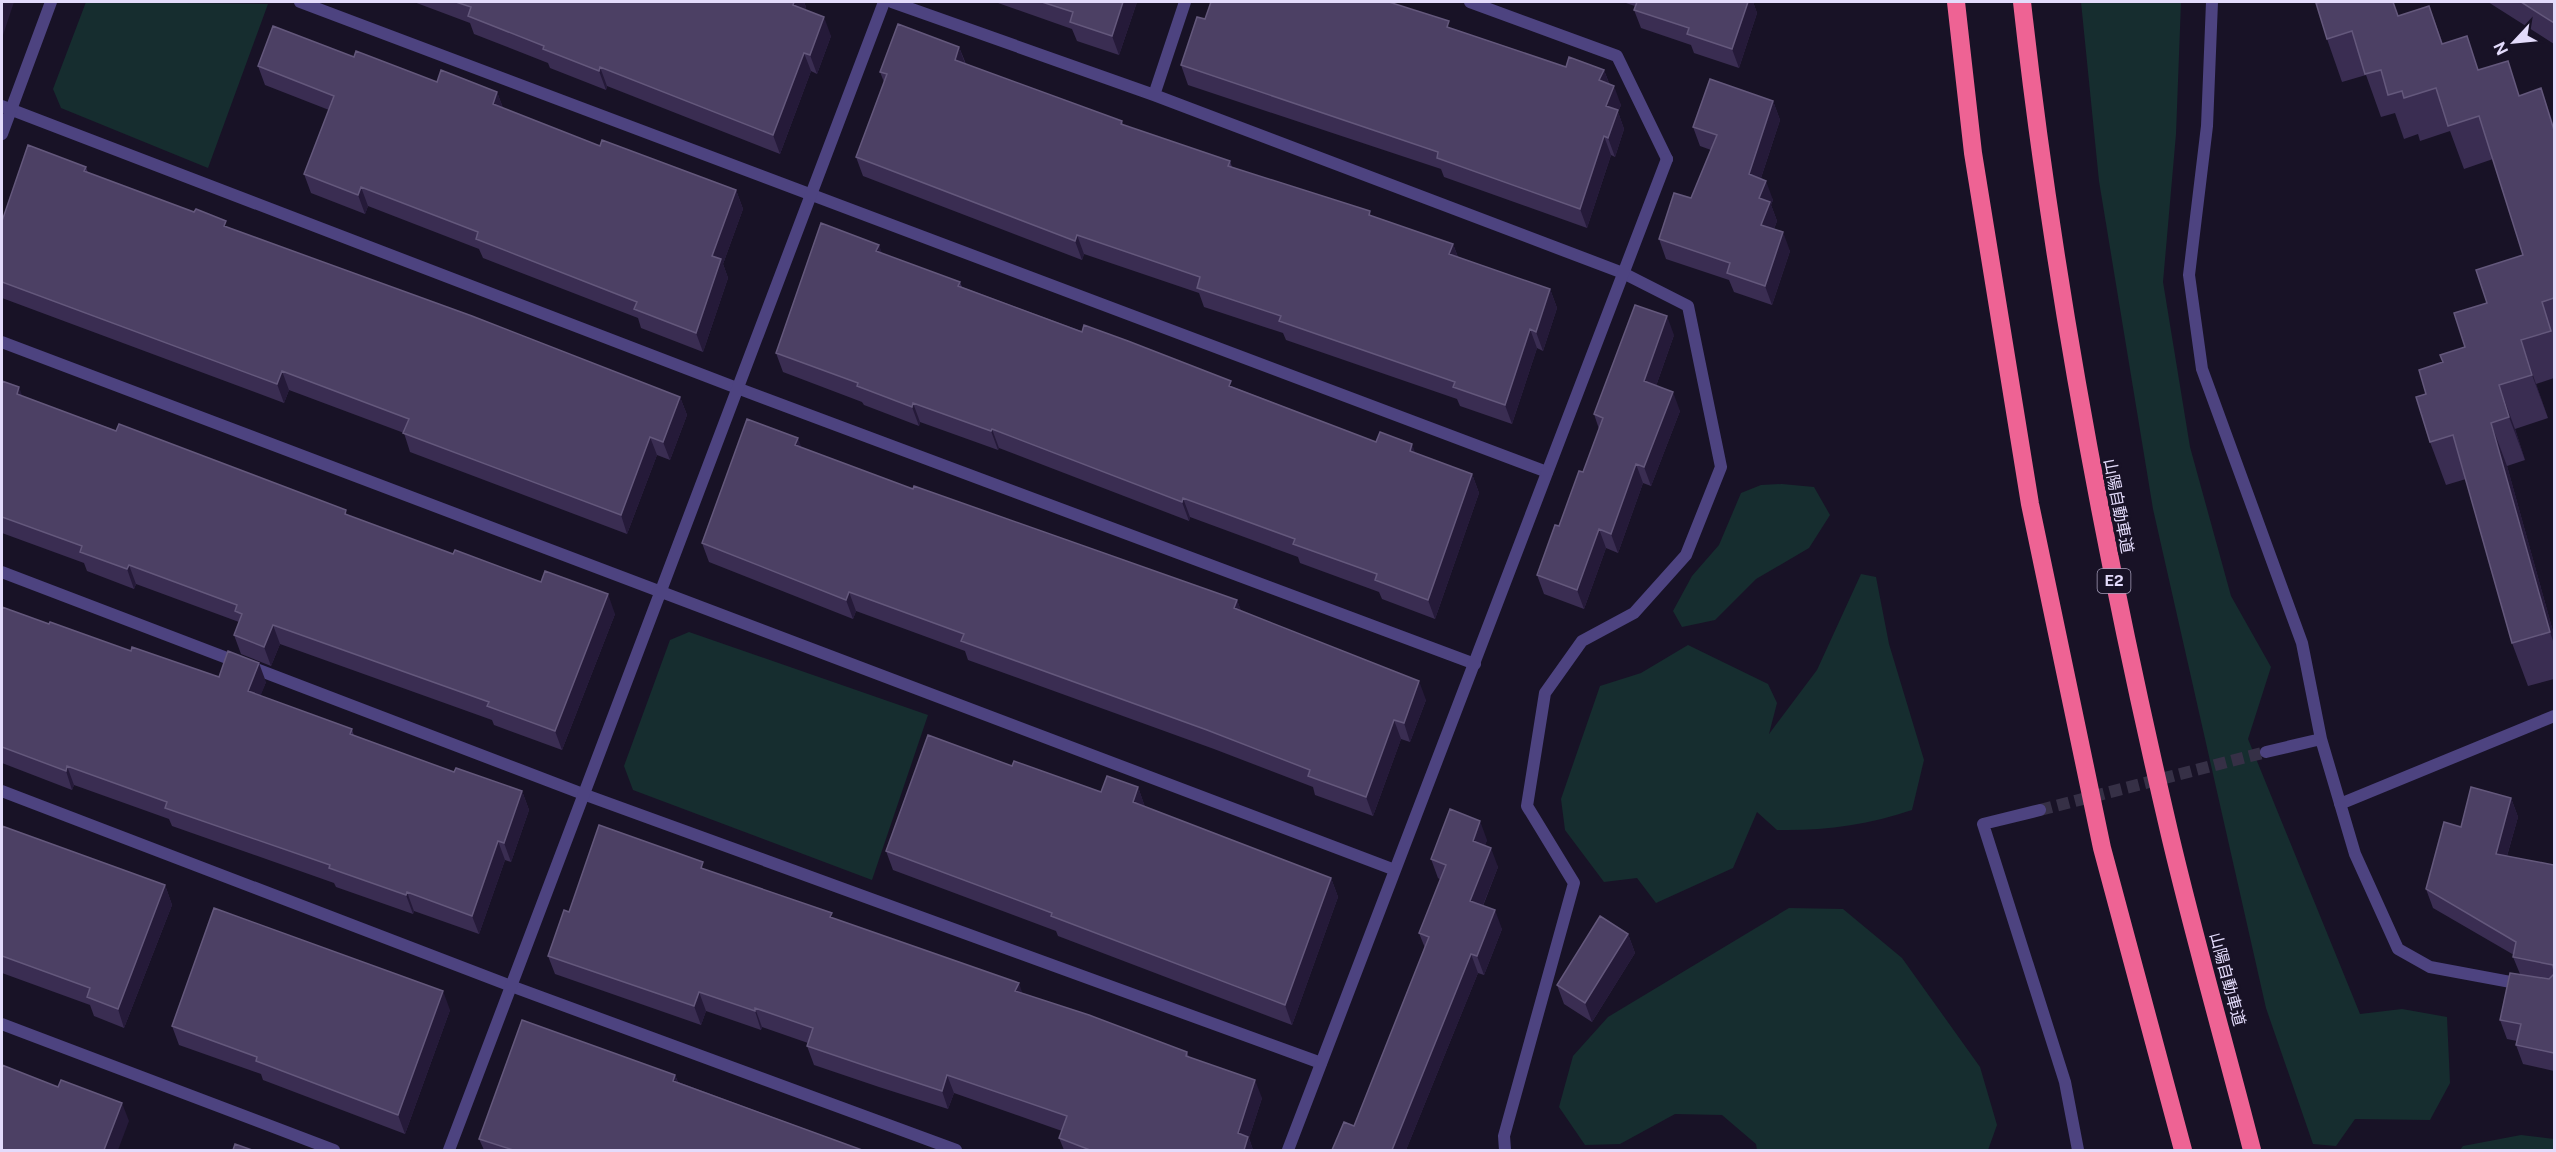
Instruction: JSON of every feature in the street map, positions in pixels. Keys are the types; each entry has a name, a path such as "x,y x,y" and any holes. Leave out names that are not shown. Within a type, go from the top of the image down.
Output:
{"highway":[{"path":"1956,2 1973,153 2030,504 2102,848 2183,1150"},
{"name":"山陽自動車道","path":"2022,2 2038,146 2095,491 2169,833 2252,1150"}],"street":[{"path":"2,134 6,107 51,2"},
{"path":"300,2 1547,472"},
{"path":"448,1150 884,2"},
{"path":"892,2 1154,95 1623,273 1688,306 1721,467 1686,555 1634,613 1582,641 1545,693 1527,806 1574,883 1504,1136 1505,1150"},
{"path":"1154,95 1185,2"},
{"path":"1288,1150 1667,159 1617,56 1470,2"},
{"path":"2212,2 2207,126 2189,275 2202,369 2302,643 2321,740 2355,854 2398,949 2430,967 2554,990"},
{"path":"6,107 737,388 1475,663"},
{"path":"2,342 1395,870"},
{"path":"2,572 583,794 1321,1063"},
{"path":"2340,804 2554,716"},
{"path":"2266,752 2321,740"},
{"path":"2,791 511,986 956,1150"},
{"path":"2040,810 1983,824 2066,1082 2078,1150"},
{"path":"2,1024 334,1150"}],"green space":[{"path":"86,2 268,4 208,168 61,108 53,89"},
{"path":"2081,2 2181,2 2176,134 2163,282 2190,447 2231,596 2271,667 2248,739 2360,1014 2402,1009 2447,1017 2450,1083 2430,1120 2355,1119 2336,1146 2313,1144 2266,1008 2153,509 2099,181"},
{"path":"1761,485 1814,487 1830,515 1809,548 1756,579 1715,620 1682,627 1673,611 1692,576 1719,545 1741,493"},
{"path":"1861,574 1876,577 1889,644 1924,760 1912,810 1862,823 1794,830 1777,830 1757,812 1733,868 1656,903 1637,878 1604,882 1565,830 1561,799 1600,686 1641,673 1688,645 1768,684 1777,703 1769,734 1817,670"},
{"path":"689,632 928,715 872,880 633,790 624,766 670,640"},
{"path":"1789,908 1843,909 1902,958 1980,1067 1997,1125 1988,1150 1757,1150 1756,1144 1722,1115 1675,1114 1620,1144 1585,1145 1559,1107 1573,1056 1608,1017"},
{"path":"2521,1135 2554,1139 2554,1150 2460,1150 2463,1146"}],"building":[{"path":"456,2 794,2 793,5 824,17 810,55 804,53 773,135 600,67 599,71 543,49 544,46 468,16 471,7"},
{"path":"1042,2 1123,2 1112,36 1070,22 1073,12"},
{"path":"1211,2 1389,2 1449,21 1447,27 1566,67 1569,57 1604,70 1599,80 1614,86 1606,106 1618,110 1608,138 1604,136 1580,209 1437,158 1438,152 1181,65 1197,17 1205,19"},
{"path":"1637,2 1748,2 1732,49 1687,34 1689,28 1634,10"},
{"path":"2393,2 2398,16 2429,6 2442,44 2467,36 2478,70 2508,61 2519,96 2541,88 2554,130 2554,298 2542,302 2551,331 2521,340 2532,375 2499,385 2509,417 2491,423 2550,632 2512,643 2453,435 2430,442 2416,397 2426,394 2419,370 2443,362 2440,355 2465,347 2454,313 2487,303 2476,270 2523,255 2479,116 2448,126 2436,88 2404,98 2402,91 2388,95 2381,70 2365,74 2352,31 2327,39 2316,3"},
{"path":"2521,2 2554,2 2554,23"},
{"path":"898,24 959,47 955,60 1122,121 1121,124 1230,161 1228,166 1370,211 1369,215 1453,244 1449,254 1550,289 1536,332 1530,329 1505,405 1453,387 1455,382 1279,321 1281,316 1197,288 1200,277 1077,235 1075,241 856,157 887,74 880,72"},
{"path":"273,26 354,57 356,51 437,82 441,70 497,92 493,104 600,146 602,140 736,190 712,256 721,259 696,333 634,309 637,302 476,239 478,232 361,187 358,195 304,174 334,96 258,66"},
{"path":"1710,79 1773,101 1749,174 1766,181 1759,198 1770,202 1761,225 1783,232 1765,286 1727,273 1730,263 1659,239 1674,193 1691,198 1717,135 1693,127"},
{"path":"28,145 86,167 84,171 194,212 196,209 226,221 224,226 472,316 680,397 663,442 650,437 621,515 403,433 409,419 282,371 277,384 2,282 2,221"},
{"path":"821,223 879,245 876,251 960,282 958,286 1082,332 1084,325 1128,341 1231,381 1229,386 1376,442 1380,432 1412,444 1410,451 1472,474 1428,600 1375,580 1377,574 1293,544 1295,539 1183,498 1182,502 992,429 991,431 913,403 912,407 857,386 858,383 776,353"},
{"path":"1635,305 1667,316 1644,381 1673,392 1644,467 1636,464 1611,534 1599,529 1577,590 1537,575 1555,525 1559,526 1579,471 1583,472 1603,418 1594,414"},
{"path":"2,381 19,387 17,394 116,431 119,424 346,510 345,514 453,554 455,550 541,582 545,571 608,594 555,731 487,706 489,702 273,625 264,647 234,635 242,614 235,611 237,605 129,565 127,569 80,552 82,546 2,517"},
{"path":"747,419 798,438 795,445 913,489 914,486 1237,600 1234,608 1419,681 1404,723 1394,720 1366,797 1308,776 1310,770 1207,730 961,641 964,634 849,592 846,600 702,543"},
{"path":"2,607 131,651 132,647 219,677 228,651 259,663 248,691 352,729 350,734 454,772 456,768 522,791 504,843 498,841 472,916 407,892 406,895 329,868 330,865 165,808 167,802 67,766 66,771 2,747"},
{"path":"928,735 1012,766 1014,761 1101,792 1107,776 1138,787 1133,802 1331,878 1285,1005 1051,916 1052,913 886,851"},
{"path":"2471,787 2511,798 2496,854 2554,865 2554,971 2553,965 2513,957 2516,942 2426,889 2444,822 2461,827"},
{"path":"1450,809 1480,821 1473,841 1491,848 1470,901 1495,910 1477,956 1471,954 1392,1150 1332,1150 1344,1122 1354,1126 1429,937 1419,933 1446,865 1431,859"},
{"path":"599,825 703,862 701,868 832,913 830,917 1019,983 1015,991 1089,1015 1187,1052 1186,1056 1255,1080 1238,1133 1248,1137 1244,1150 1090,1150 1059,1138 1067,1116 947,1075 942,1091 807,1046 813,1028 755,1008 755,1011 699,992 694,1006 548,956 564,910 569,912"},
{"path":"2,826 165,885 118,1009 87,997 90,988 2,956"},
{"path":"214,908 443,991 398,1115 256,1061 257,1057 172,1026"},
{"path":"1600,916 1628,934 1585,1003 1557,985"},
{"path":"2510,973 2549,979 2554,974 2554,1053 2516,1045 2521,1024 2500,1020"},
{"path":"522,1020 675,1075 673,1081 862,1150 513,1150 479,1139"},
{"path":"2,1065 58,1087 61,1080 122,1103 104,1150 2,1150"},
{"path":"235,1144 252,1150 233,1150"}],"tunnel":[{"path":"2040,810 2266,752"}]}
